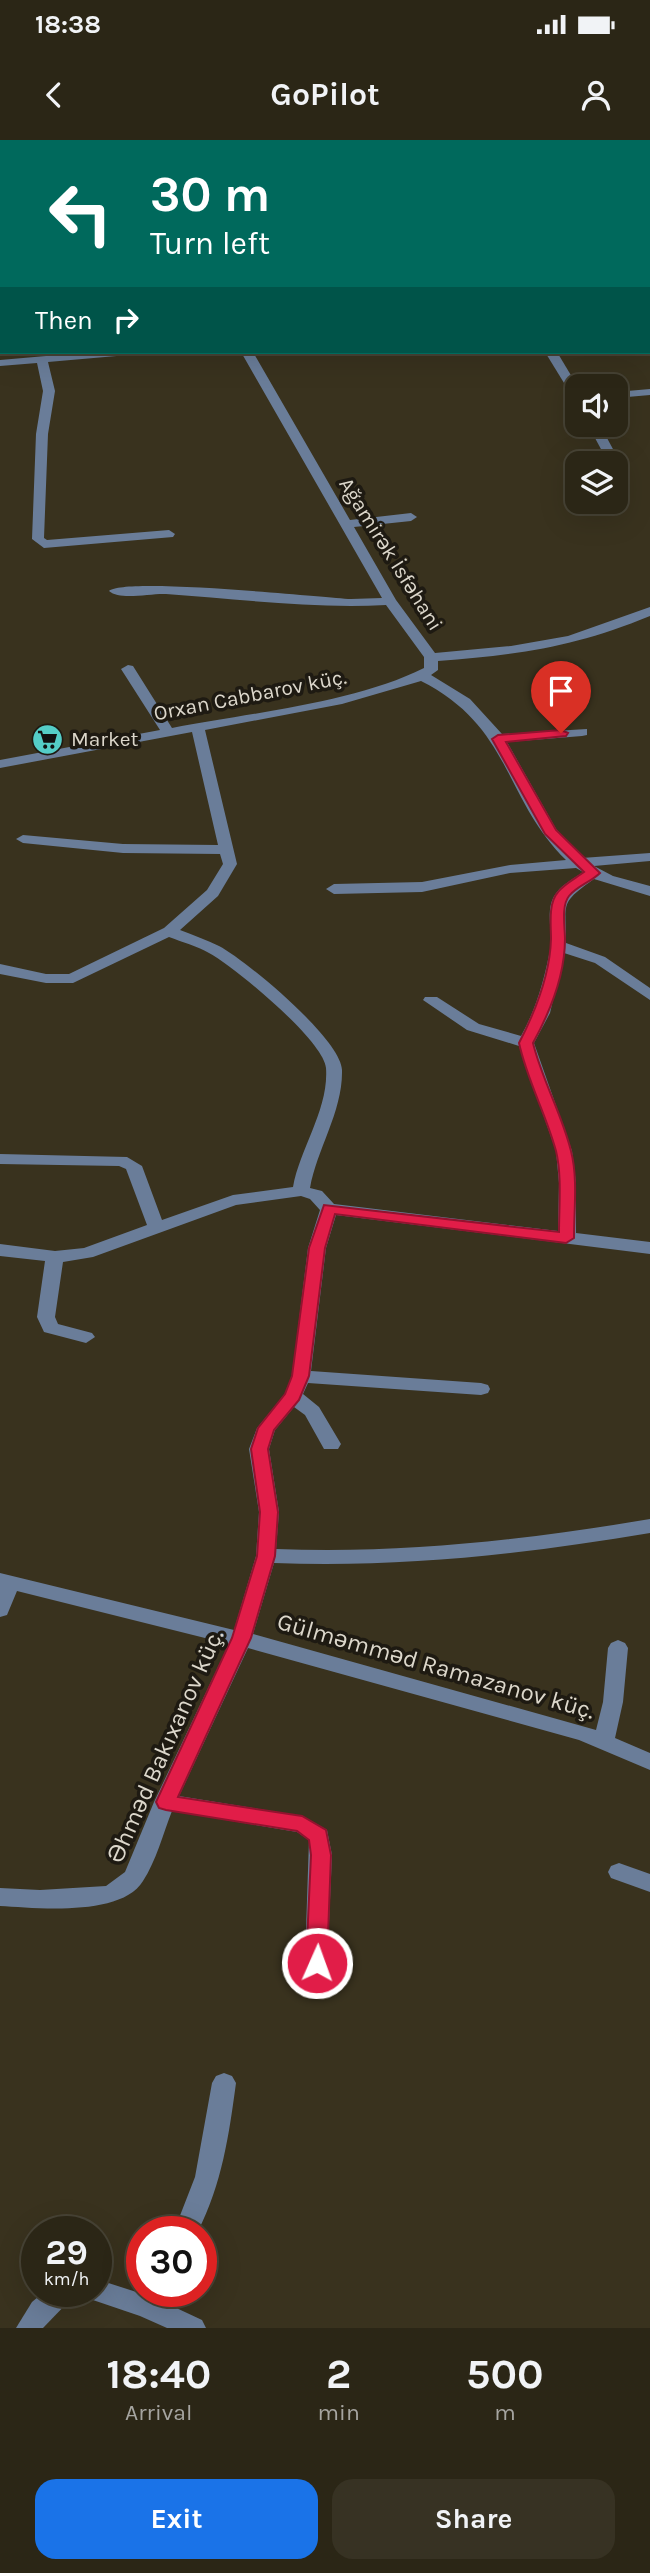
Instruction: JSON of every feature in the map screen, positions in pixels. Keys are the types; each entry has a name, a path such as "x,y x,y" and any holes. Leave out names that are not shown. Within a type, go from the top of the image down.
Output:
{"street":[{"path":"0,363 109,354"},
{"name":"Ağamirək İsfəhani","path":"248,354 390,601 431,657 431,670 422,676"},
{"path":"552,354 565,375"},
{"path":"42,361 50,391 42,434 38,539 44,544 63,544 169,534"},
{"path":"628,394 650,392"},
{"path":"345,524 411,517"},
{"path":"115,591 157,590 351,603 390,601"},
{"path":"431,657 497,652 553,643 589,635 650,611"},
{"path":"128,669 168,732"},
{"path":"422,676 465,700 498,739 550,832 587,868 650,891"},
{"name":"Orxan Cabbarov küç.","path":"0,764 342,700 422,676"},
{"path":"0,969 52,980 74,978 169,931 215,891 226,876 230,864 224,849 198,726"},
{"path":"498,739 582,732"},
{"path":"23,839 170,851 224,849"},
{"path":"334,889 422,887 482,873 587,868 650,857"},
{"path":"566,1238 567,1172 564,1150 532,1069 526,1043 542,1013 558,946 557,919 563,894 587,868"},
{"path":"169,931 215,950 258,980 326,1047 334,1066 332,1087 315,1146 306,1163 301,1191"},
{"path":"558,946 600,960 650,995"},
{"path":"431,1000 473,1027 526,1043"},
{"path":"0,1159 121,1161 133,1166 157,1228"},
{"path":"0,1250 55,1257 86,1252 233,1200 301,1191 316,1195 329,1209 650,1248"},
{"name":"Əhməd Bakıxanov küç.","path":"0,1897 40,1899 111,1895 134,1878 242,1638 266,1556 269,1512 259,1449 267,1428 293,1396 301,1376 317,1248 329,1209"},
{"path":"55,1257 46,1317 50,1328 86,1337"},
{"path":"301,1376 481,1389"},
{"path":"293,1396 312,1411 331,1444"},
{"path":"266,1556 350,1559 569,1540 650,1526"},
{"path":"0,1610 5,1581"},
{"name":"Gülməmməd Ramazanov küç.","path":"5,1581 242,1638 604,1741 650,1762"},
{"path":"604,1741 613,1702 618,1648"},
{"path":"166,1802 302,1824 318,1836 321,1855 315,1990"},
{"path":"619,1872 650,1883"},
{"path":"194,2216 214,2159 224,2083"},
{"path":"29,2328 44,2307"},
{"path":"163,2307 193,2328"}],"place":[{"name":"Market","path":"48,739"}],"route":[{"path":"317,1963 321,1855 318,1836 302,1824 166,1802 242,1638 266,1556 269,1512 259,1449 267,1428 293,1396 301,1376 317,1248 329,1209 566,1238 567,1172 564,1150 532,1069 526,1043 527,1036 542,1013 548,990 558,946 558,905 563,894 593,873 550,832 498,739 561,733"}]}
